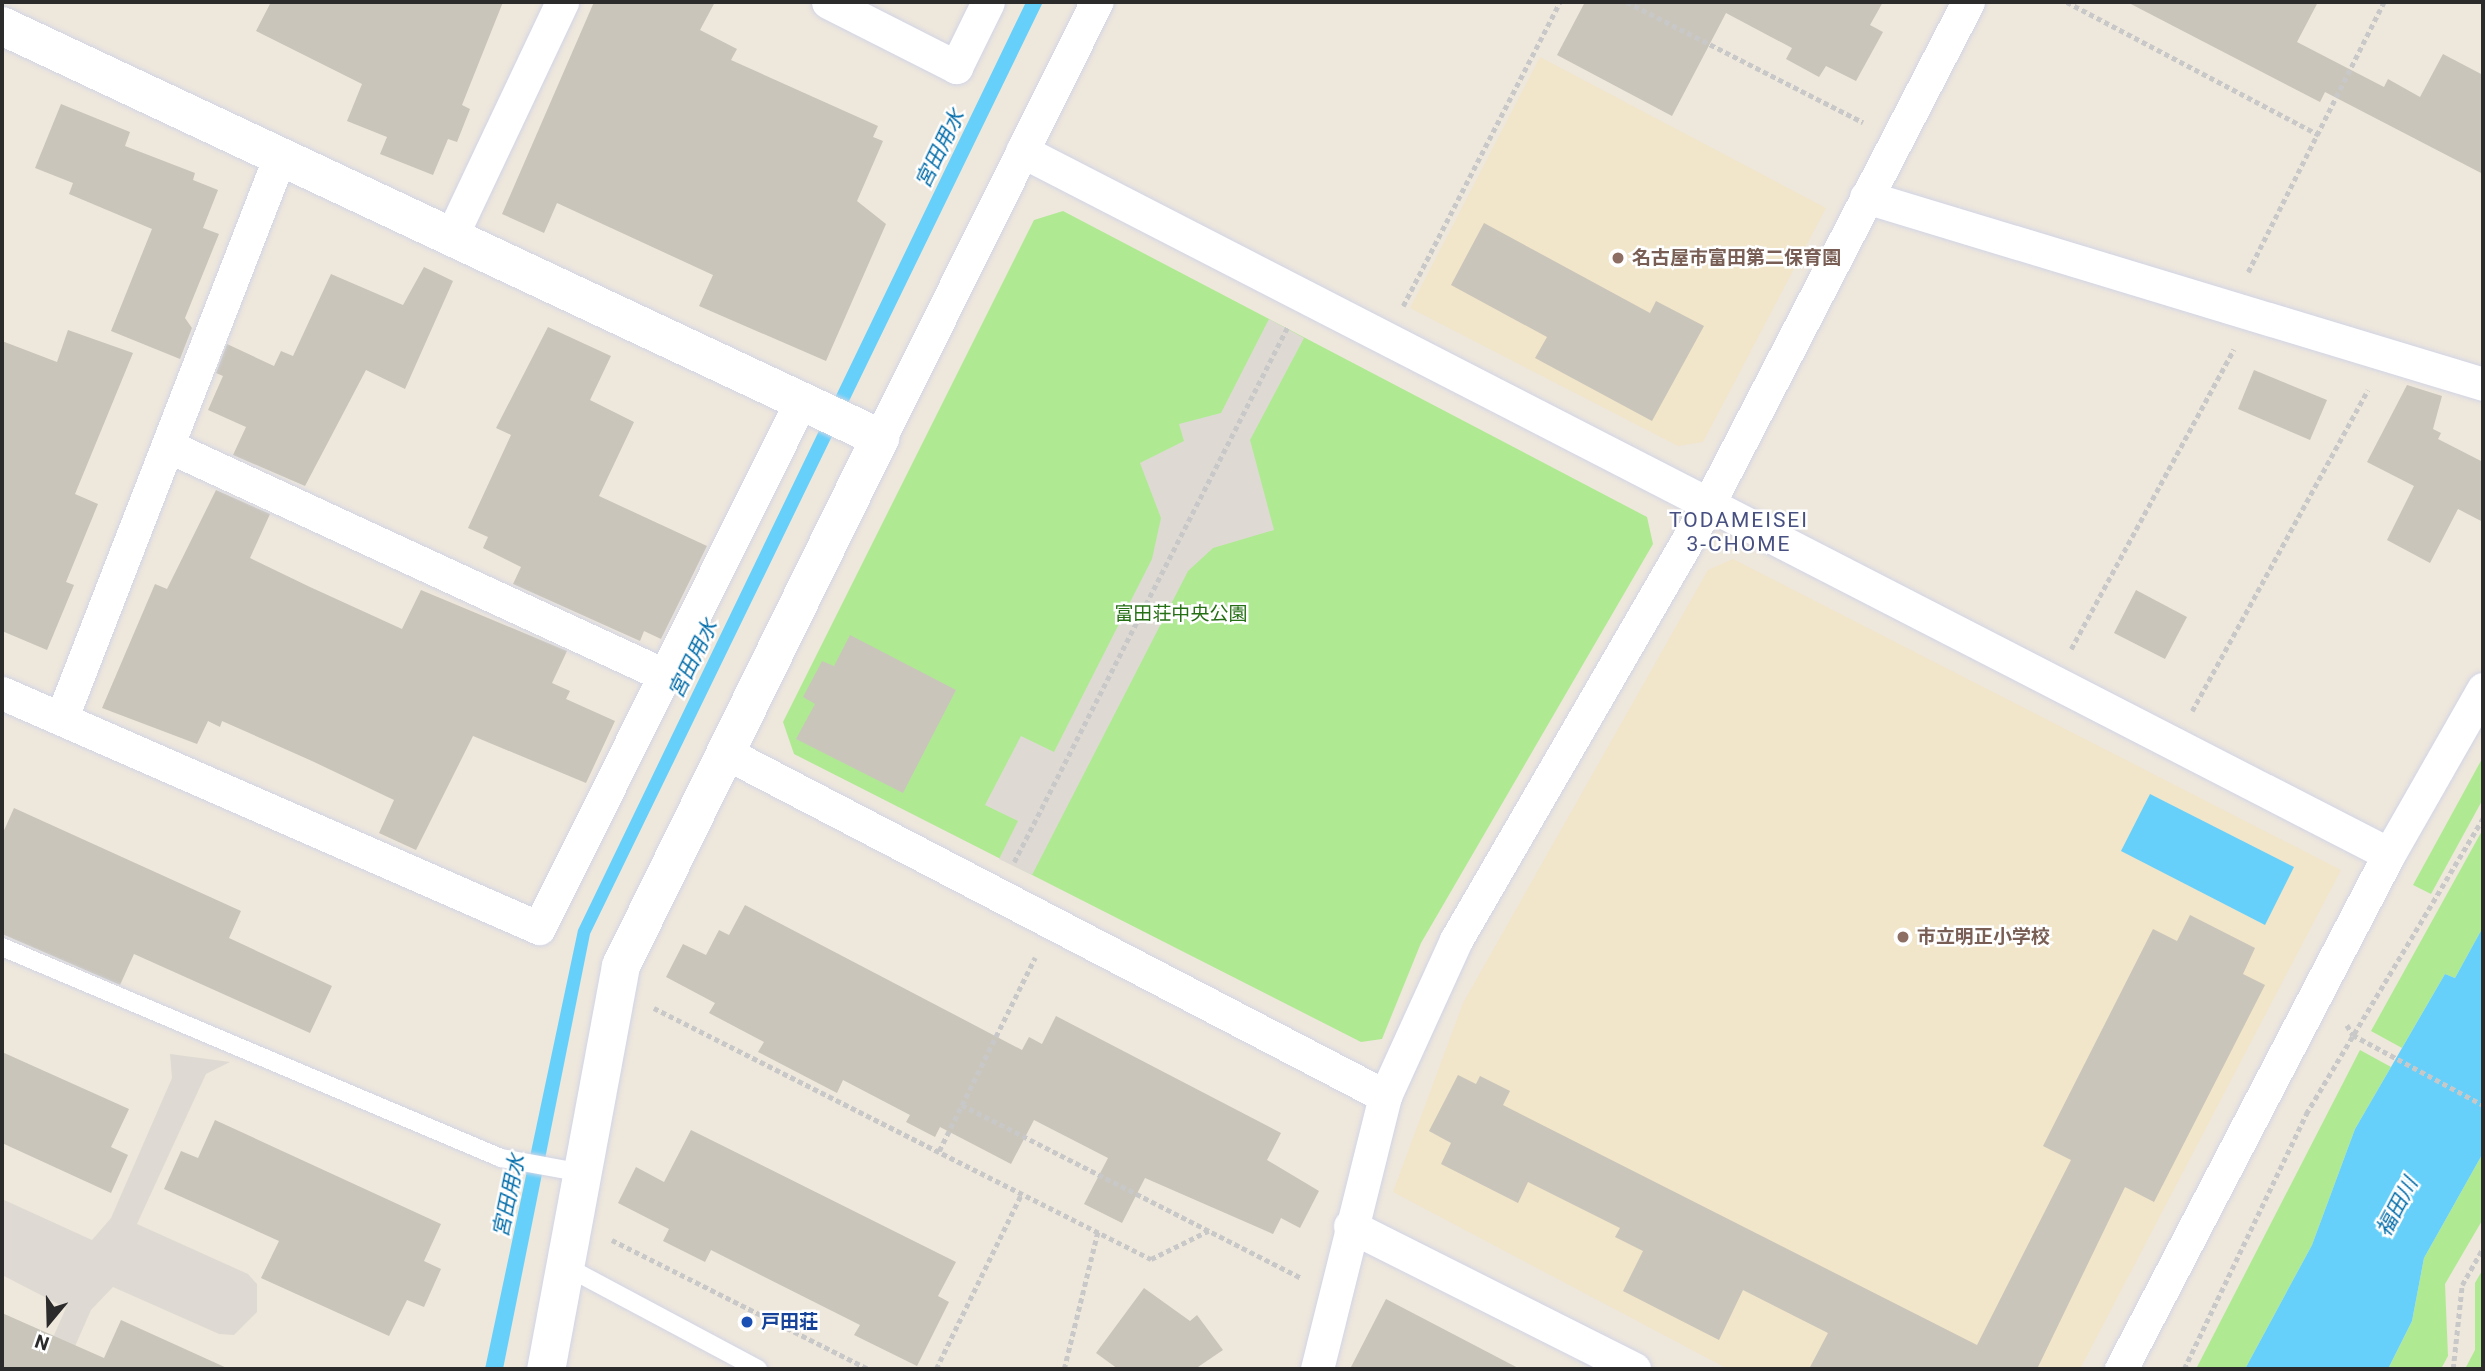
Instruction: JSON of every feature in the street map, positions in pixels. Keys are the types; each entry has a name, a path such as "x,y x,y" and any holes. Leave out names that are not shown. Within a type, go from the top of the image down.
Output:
{"street":[{"path":"451,237 562,2"},
{"path":"828,2 956,68 988,2"},
{"path":"546,1369 565,1266 566,1170 621,966 1096,2"},
{"path":"1317,1369 1350,1226 1385,1096 1456,940 1708,505 1968,2"},
{"path":"2,26 880,438"},
{"path":"1022,151 1388,336 1708,505 2389,854"},
{"path":"62,717 280,156"},
{"path":"1866,197 2483,384"},
{"path":"2,693 62,717 539,929 664,675 822,411"},
{"path":"167,446 664,675"},
{"path":"2121,1369 2389,854 2483,689"},
{"path":"726,753 1385,1096"},
{"path":"1350,1226 1634,1369"}],"lane":[{"path":"2,947 520,1161 566,1170"},
{"path":"565,1266 758,1369"}],"path":[{"path":"1388,336 1560,2"},
{"path":"1627,2 1896,139"},
{"path":"2067,2 2319,135"},
{"path":"2053,682 2242,311 2319,135 2384,2"},
{"path":"997,894 1305,294"},
{"path":"2174,744 2387,355"},
{"path":"2183,1369 2306,1114 2483,818"},
{"path":"939,1151 1037,954"},
{"path":"644,1003 1151,1259 1208,1231"},
{"path":"2353,1035 2483,1105"},
{"path":"962,1105 1302,1278"},
{"path":"936,1369 1022,1193"},
{"path":"1064,1369 1098,1231"},
{"path":"601,1234 868,1369"},
{"path":"2453,1369 2462,1285 2483,1248"}],"shaded area":[{"name":"名古屋市富田第二保育園","path":"1540,57 1826,208 1703,442 1678,446 1410,308"},
{"path":"1269,319 1304,338 1250,440 1274,530 1213,548 1188,571 1032,875 999,859 1018,821 985,805 1021,736 1054,752 1152,559 1161,518 1140,463 1184,441 1179,424 1221,413"},
{"name":"市立明正小学校","path":"1733,559 2341,870 2080,1369 1728,1369 1393,1192 1463,1003 1708,570"},
{"path":"170,1054 230,1062 206,1074 137,1224 248,1274 257,1284 257,1312 234,1335 219,1334 113,1287 91,1310 65,1369 39,1369 66,1308 2,1275 2,1199 92,1240 111,1218 172,1078"}],"green space":[{"name":"富田荘中央公園","path":"1063,211 1647,517 1653,544 1421,943 1382,1039 1361,1042 794,754 783,722 1034,220"},
{"path":"2483,757 2483,799 2431,894 2413,885"},
{"path":"2483,829 2483,927 2455,978 2445,974 2402,1048 2371,1031"},
{"path":"2360,1050 2391,1067 2355,1129 2312,1245 2245,1369 2196,1369"},
{"path":"2483,1153 2483,1219 2445,1284 2448,1356 2441,1369 2388,1369 2412,1321 2424,1258"},
{"path":"2483,1269 2483,1369 2465,1369 2475,1350 2475,1283"}],"water":[{"path":"1026,2 1043,2 590,934 503,1369 485,1369 578,930"},
{"path":"2150,794 2294,867 2265,925 2121,851"},
{"name":"福田川","path":"2483,927 2483,1153 2424,1258 2412,1321 2388,1369 2245,1369 2312,1245 2355,1129 2445,974 2455,978"}],"building":[{"path":"271,2 503,2 462,105 470,109 457,142 448,139 433,175 380,154 387,137 347,121 362,84 256,31"},
{"path":"594,2 715,2 700,30 737,49 731,60 878,126 873,137 883,141 857,201 886,224 826,361 699,306 713,275 557,203 544,233 502,214"},
{"path":"1585,2 1883,2 1870,25 1883,32 1856,81 1826,66 1819,77 1786,59 1792,48 1726,13 1672,116 1557,55"},
{"path":"2127,2 2318,2 2297,42 2384,87 2388,79 2420,97 2443,54 2483,75 2483,174 2325,92 2320,102"},
{"path":"61,104 130,132 125,146 195,173 193,180 218,190 203,228 219,234 185,318 192,328 180,359 111,331 152,229 69,194 73,183 35,168"},
{"path":"1484,223 1650,313 1656,301 1704,326 1652,421 1535,358 1547,337 1451,285"},
{"path":"424,267 453,281 405,389 366,370 305,486 233,455 246,427 208,410 223,376 216,373 227,344 274,366 281,351 293,356 331,274 403,305"},
{"path":"548,327 611,356 590,400 634,422 599,496 707,546 661,639 644,631 640,641 513,584 521,567 483,548 488,537 468,528 511,435 496,428"},
{"path":"68,330 133,353 75,494 98,504 66,582 74,585 47,650 2,631 2,341 57,362"},
{"path":"2254,370 2327,400 2310,440 2238,409"},
{"path":"2407,385 2442,396 2433,429 2441,433 2438,439 2483,462 2483,522 2458,509 2430,563 2387,540 2414,486 2367,462"},
{"path":"216,490 270,514 250,558 310,587 402,629 421,590 567,651 552,683 570,691 566,699 615,721 586,783 473,736 416,850 379,833 394,800 312,761 222,721 220,727 208,721 197,744 102,708 155,584 167,589"},
{"path":"2136,590 2187,617 2165,659 2114,633"},
{"path":"850,635 956,690 903,793 796,739 815,704 803,697 822,661 834,666"},
{"path":"14,808 241,911 229,938 332,986 310,1033 134,954 120,985 2,934 2,835"},
{"path":"745,905 1022,1050 1029,1037 1042,1044 1056,1016 1281,1133 1267,1160 1319,1191 1300,1228 1281,1218 1273,1234 1145,1178 1122,1223 1084,1204 1108,1158 1034,1120 1011,1164 940,1127 935,1137 906,1122 910,1115 843,1080 837,1093 758,1052 764,1042 709,1013 715,1003 666,977 683,944 706,955 719,930 729,935"},
{"path":"2190,915 2255,948 2243,974 2265,985 2154,1202 2125,1187 2037,1369 1809,1369 1828,1333 1743,1290 1719,1340 1623,1291 1643,1251 1615,1237 1620,1228 1528,1182 1518,1203 1441,1164 1451,1143 1429,1131 1458,1075 1476,1084 1480,1076 1510,1091 1503,1105 1977,1345 2071,1160 2043,1146 2153,929 2177,941"},
{"path":"2,1052 129,1109 111,1147 128,1155 111,1193 2,1143"},
{"path":"215,1120 441,1224 424,1261 441,1269 424,1307 407,1300 389,1336 261,1278 279,1241 164,1189 181,1151 198,1158"},
{"path":"691,1130 956,1262 938,1296 949,1302 917,1366 854,1335 860,1325 711,1250 705,1262 663,1241 669,1229 618,1203 636,1167 664,1182"},
{"path":"1144,1288 1190,1321 1197,1315 1223,1350 1195,1369 1118,1369 1096,1353"},
{"path":"1386,1299 1520,1369 1350,1369"},
{"path":"2,1313 104,1358 121,1320 229,1369 2,1369"}],"place":[{"name":"名古屋市富田第二保育園","path":"1618,258"},
{"name":"市立明正小学校","path":"1903,937"},
{"name":"戸田荘","path":"747,1322"}],"district":[{"name":"TODAMEISEI 3-CHOME","path":"1739,532"}],"water label":[{"name":"宮田用水","path":"940,149"},
{"name":"宮田用水","path":"693,659"},
{"name":"宮田用水","path":"509,1196"}]}
